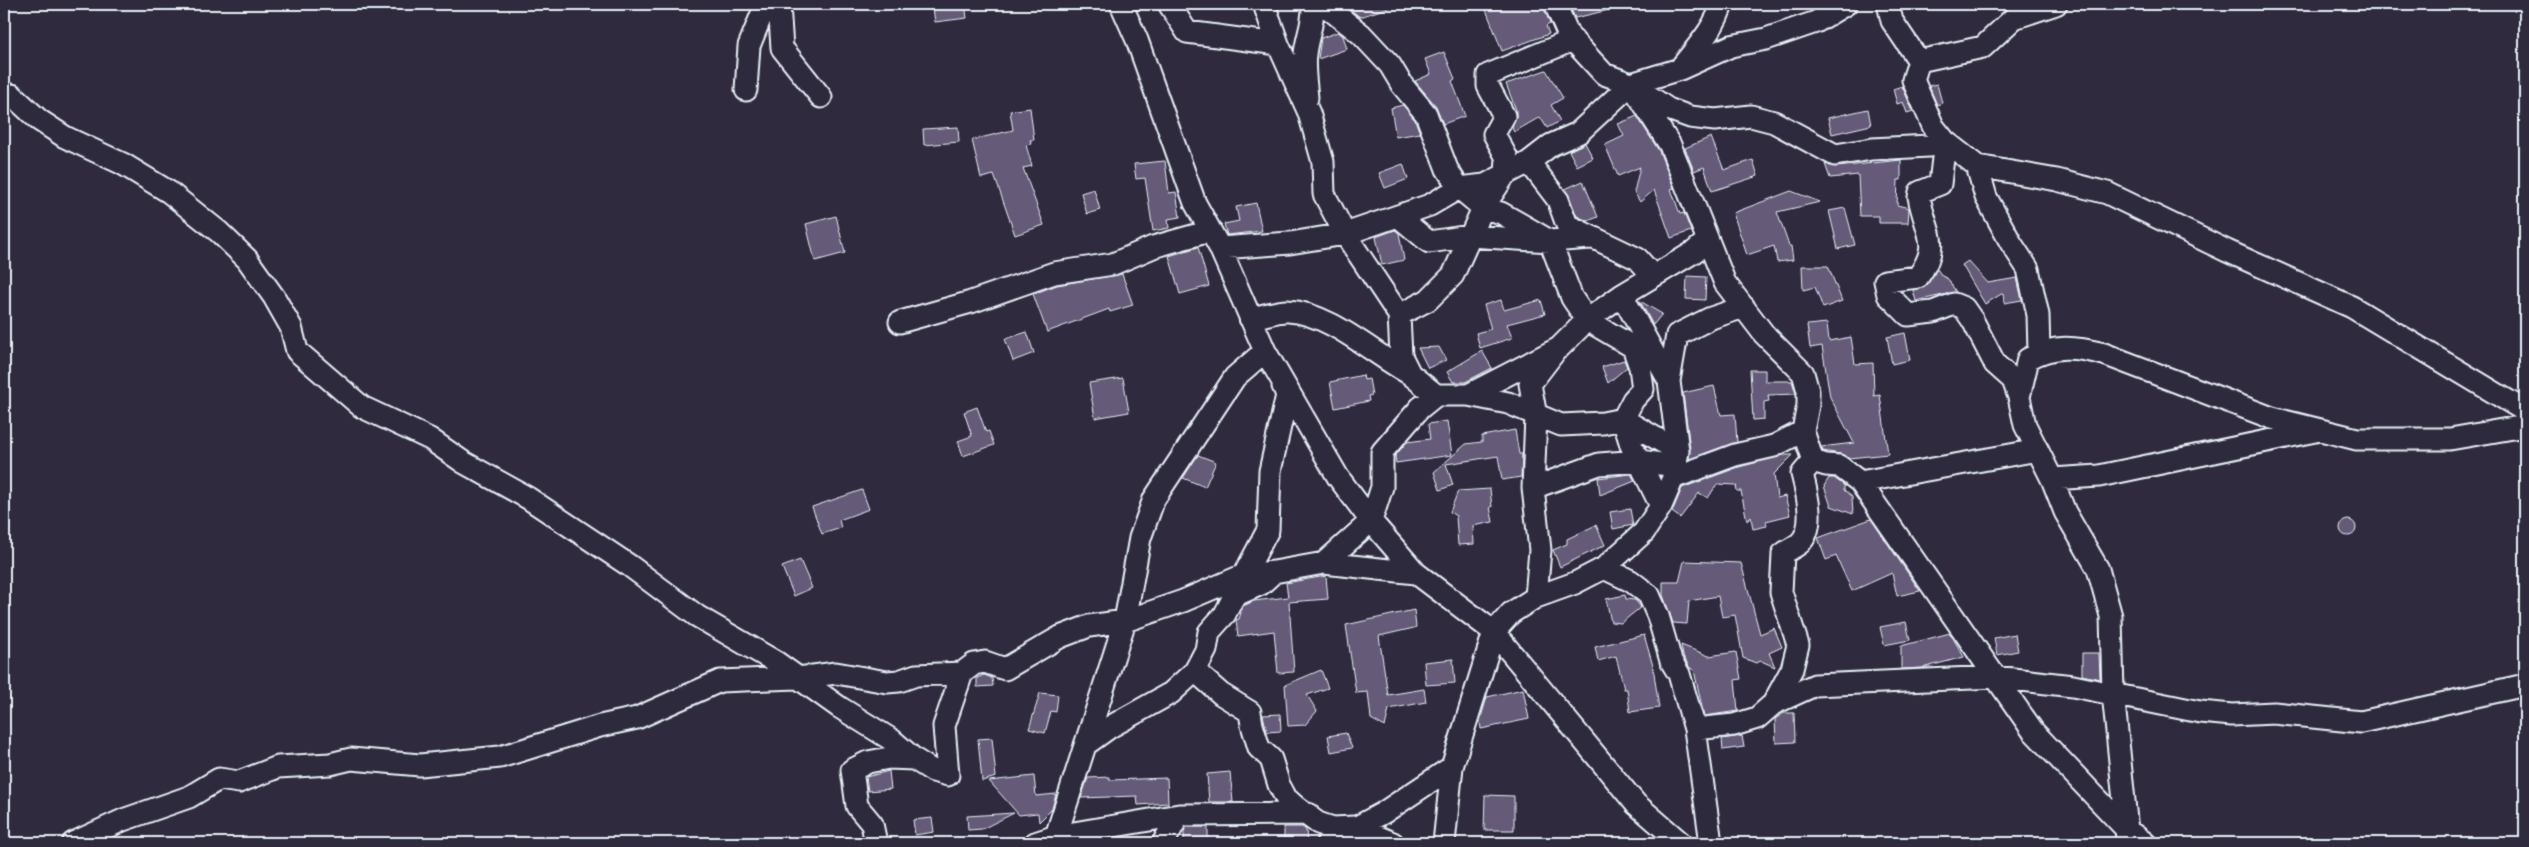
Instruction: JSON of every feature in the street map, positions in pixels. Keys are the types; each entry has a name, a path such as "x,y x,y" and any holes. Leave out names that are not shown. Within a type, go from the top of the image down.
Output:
{"street":[{"path":"746,90 749,46 766,4"},
{"path":"779,4 782,48 821,97"},
{"path":"1121,4 1136,40 1195,203 1215,239 1265,351 1338,477 1371,521 1416,573 1494,632 1636,804 1681,843"},
{"path":"1169,4 1187,32 1278,44"},
{"path":"1264,4 1278,44 1309,113 1323,162 1324,194 1345,234 1399,316 1401,356 1410,374"},
{"path":"1309,113 1305,56 1308,35 1314,20 1313,4"},
{"path":"1323,4 1361,34 1390,65 1402,85 1426,114 1447,169 1458,188 1483,208 1501,213 1550,242 1572,298 1587,320 1633,347 1640,367 1643,389 1633,400 1623,419 1632,445 1661,506"},
{"path":"1555,4 1568,36 1604,74 1632,84 1668,109 1690,117 1716,120 1751,116 1774,122 1835,155 1929,146 1944,141"},
{"path":"1680,68 1707,34 1719,14 1722,4"},
{"path":"900,322 971,302 1054,274 1113,264 1153,248 1215,239 1290,243 1345,234 1399,217 1430,205 1458,188 1485,185 1529,162 1551,145 1578,132 1632,84 1680,68 1731,46 1766,39 1816,22 1846,4"},
{"path":"1888,4 1892,21 1919,61"},
{"path":"1919,61 1983,47 2014,18 2056,4"},
{"path":"1399,316 1428,300 1453,276 1483,208 1506,173 1507,158 1494,134 1504,116 1488,86 1488,75 1502,67 1573,40"},
{"path":"1919,61 1913,80 1932,126 1944,141 1977,166 2057,180 2107,193 2227,251 2352,307 2525,411"},
{"path":"1632,84 1670,145 1725,283 1764,334 1803,373 1808,391 1808,405 1803,430 1813,461"},
{"path":"12,95 39,120 65,137 123,164 169,192 218,232 247,258 274,297 291,327 297,351 362,407 430,439 463,462 528,498 637,572 697,616 741,644 776,662 839,707 892,740 933,772 948,775 944,726 962,673 974,664 985,662 1005,668 1060,637 1090,626 1125,621 1183,601 1244,575 1324,563 1416,573"},
{"path":"1944,141 1940,184 1920,192 1919,197 1932,244 1930,258 1918,277 1885,281 1888,295 1908,315 1933,312 1954,304 1964,308 1980,332 1995,364 2013,380 2025,425 2052,479 2065,512 2098,569 2111,616 2113,693 2126,836"},
{"path":"1529,162 1558,200 1567,225 1638,259 1654,276"},
{"path":"1977,166 1986,197 2028,269 2038,315 2039,352"},
{"path":"1399,217 1429,242 1470,236 1550,242 1591,238"},
{"path":"1536,597 1540,550 1533,488 1536,416 1530,384 1559,348 1587,320 1622,295 1694,252 1708,240"},
{"path":"1622,295 1669,381"},
{"path":"1444,843 1452,767 1494,632 1511,613 1536,597 1575,583 1604,568 1644,532 1661,506 1676,465 1669,381 1677,335 1711,318 1744,307"},
{"path":"1250,318 1287,311 1331,323 1382,359 1410,374 1436,395 1468,395 1508,403 1561,425 1603,423 1623,419"},
{"path":"2019,397 2028,359 2039,352 2056,348 2075,347 2104,354 2272,418 2356,439 2450,439 2525,426"},
{"path":"1468,395 1559,348"},
{"path":"1056,836 1125,621 1140,538 1154,498 1235,377 1265,351"},
{"path":"1244,575 1268,530 1270,471 1287,395 1282,380"},
{"path":"1324,563 1371,521 1382,487 1382,452 1420,408 1436,395"},
{"path":"1623,419 1676,465"},
{"path":"1533,488 1599,464 1640,461 1676,465 1735,455 1774,446 1803,430"},
{"path":"2052,479 2099,476 2320,430"},
{"path":"1860,482 2038,450"},
{"path":"1813,461 1826,466 1839,466 1860,482 2033,731 2126,836 2145,843"},
{"path":"1773,704 1792,669 1798,644 1781,592 1781,571 1783,554 1801,542 1807,528 1810,502 1802,474 1813,461"},
{"path":"1604,568 1631,581 1649,594 1658,616 1671,661 1679,674 1695,729 1711,843"},
{"path":"1085,745 1110,727 1171,693 1195,671 1206,650 1209,632 1225,614 1234,596 1261,584 1274,572"},
{"path":"1195,671 1221,694 1250,712 1260,748 1272,759 1279,784 1286,798 1318,824 1333,828 1354,827 1393,843"},
{"path":"73,843 123,820 189,797 219,779 239,782 278,767 330,764 351,759 420,765 500,757 600,726 636,718 720,681 798,678 836,673 887,682 899,681 916,675 962,673"},
{"path":"1695,729 1742,723 1757,718 1773,704 1815,685 1995,677 2113,693 2200,712 2232,714 2274,713 2361,722 2525,685"},
{"path":"876,843 872,824 857,806 852,770 868,762 889,758 914,759"},
{"path":"1327,843 1354,827 1383,814 1452,767"},
{"path":"1035,843 1056,836 1098,837 1178,815 1308,814"},
{"path":"1163,843 1178,815"}],"building":[{"path":"965,4 967,18 935,22 933,8"},
{"path":"1349,4 1392,4 1393,6 1360,17 1351,10"},
{"path":"1493,4 1543,4 1550,24 1546,26 1549,34 1502,51 1485,7"},
{"path":"1569,4 1612,4 1613,9 1575,18"},
{"path":"1338,32 1343,36 1347,49 1318,59 1321,38"},
{"path":"1444,52 1455,79 1452,81 1465,116 1443,124 1436,106 1415,81 1431,74 1425,59"},
{"path":"1546,70 1563,98 1551,105 1560,121 1547,128 1540,117 1514,132 1512,128 1516,117 1516,110 1506,84"},
{"path":"1937,84 1942,103 1937,105 1929,86"},
{"path":"1902,86 1913,111 1907,113 1903,102 1897,104 1893,89"},
{"path":"1403,105 1415,120 1420,133 1396,137 1391,108"},
{"path":"1030,108 1034,140 1030,140 1031,144 1026,145 1032,166 1023,168 1044,225 1015,235 994,175 981,178 972,140 1013,130 1010,111"},
{"path":"1868,109 1871,125 1832,134 1828,118"},
{"path":"1637,116 1659,151 1674,188 1671,189 1680,214 1684,213 1691,231 1671,238 1654,190 1640,202 1634,192 1640,167 1618,176 1605,145 1624,136 1618,124"},
{"path":"958,127 959,142 924,145 923,129"},
{"path":"1711,137 1724,170 1753,160 1758,176 1712,191 1704,167 1694,171 1685,148"},
{"path":"1585,143 1593,158 1577,166 1569,151"},
{"path":"1901,160 1901,180 1898,180 1897,205 1909,208 1908,223 1879,223 1879,216 1860,216 1858,175 1830,178 1825,164 1837,167"},
{"path":"1165,161 1169,193 1176,192 1180,217 1168,219 1169,228 1153,231 1145,178 1136,179 1134,164"},
{"path":"1403,164 1408,179 1385,188 1379,173"},
{"path":"1583,181 1598,217 1588,221 1577,216 1565,189"},
{"path":"1094,189 1100,210 1087,214 1081,193"},
{"path":"1791,191 1820,202 1777,212 1789,246 1791,246 1793,260 1777,262 1774,246 1747,255 1733,213"},
{"path":"1256,203 1262,231 1227,235 1224,224 1239,221 1236,207"},
{"path":"1845,208 1855,245 1838,249 1829,211"},
{"path":"836,216 845,253 815,261 806,224"},
{"path":"1395,230 1399,233 1404,260 1382,265 1376,237"},
{"path":"1198,247 1209,286 1180,294 1169,256"},
{"path":"1968,261 1988,283 2017,278 2022,300 2004,303 2003,293 1985,304 1962,265"},
{"path":"1802,266 1828,266 1842,301 1823,308 1815,287 1803,290"},
{"path":"1937,269 1942,276 1948,279 1956,292 1916,301 1913,290 1925,287"},
{"path":"1122,274 1133,305 1110,312 1109,309 1047,332 1033,294 1057,285"},
{"path":"1687,276 1706,277 1705,300 1686,299"},
{"path":"1501,300 1504,310 1541,300 1545,314 1507,324 1512,338 1480,348 1476,333 1491,329 1484,305"},
{"path":"1640,301 1662,314 1653,325"},
{"path":"1827,323 1829,341 1851,337 1855,364 1873,363 1874,396 1880,395 1888,454 1849,458 1840,454 1823,451 1821,447 1854,443 1830,397 1822,346 1810,348 1807,325"},
{"path":"1027,332 1034,353 1013,361 1005,339"},
{"path":"1905,333 1910,360 1892,364 1887,337"},
{"path":"1439,347 1446,360 1428,368 1418,348"},
{"path":"1482,351 1492,368 1465,382 1453,382 1447,372"},
{"path":"1624,360 1627,367 1608,383 1602,367"},
{"path":"1750,370 1765,370 1765,381 1792,381 1796,394 1768,395 1769,401 1764,402 1764,419 1753,420"},
{"path":"1363,375 1364,380 1369,379 1372,395 1368,396 1369,401 1335,408 1330,382"},
{"path":"1123,378 1129,412 1095,418 1089,383"},
{"path":"1714,386 1721,415 1735,414 1737,442 1689,459 1690,449 1683,393"},
{"path":"977,407 986,432 989,431 994,445 963,456 958,441 972,436 964,412"},
{"path":"1447,421 1452,455 1396,463 1395,456 1407,442 1430,439 1428,424"},
{"path":"1515,430 1519,454 1522,454 1521,477 1502,480 1498,456 1446,464 1453,485 1440,490 1434,472 1466,444 1482,442 1482,436"},
{"path":"1198,455 1216,462 1205,487 1183,478"},
{"path":"1784,455 1793,455 1774,474 1777,498 1785,496 1790,515 1766,521 1767,526 1753,529 1751,517 1747,521 1741,491 1737,491 1736,485 1717,484 1708,498 1699,493 1680,518 1672,512 1682,488 1739,467"},
{"path":"1631,474 1635,481 1600,495 1598,478"},
{"path":"1829,478 1834,478 1844,485 1844,490 1852,497 1853,514 1831,506 1824,486"},
{"path":"1490,489 1492,507 1490,507 1493,522 1473,526 1474,544 1458,545 1456,516 1450,512 1458,491"},
{"path":"862,490 869,509 839,520 841,528 822,534 812,507"},
{"path":"1630,509 1633,525 1613,529 1610,512"},
{"path":"1871,519 1920,591 1897,596 1892,573 1852,591 1836,556 1826,560 1818,538"},
{"path":"2345,520 2351,520 2356,525 2354,534 2345,536 2340,531 2340,525"},
{"path":"1596,525 1605,545 1560,567 1553,550 1567,544 1567,539"},
{"path":"800,560 812,588 794,596 782,567"},
{"path":"1684,561 1741,563 1760,634 1774,628 1782,647 1769,653 1775,667 1761,661 1756,663 1743,658 1735,615 1722,617 1718,596 1689,601 1687,624 1673,623 1663,595 1663,582 1679,582"},
{"path":"1326,576 1328,599 1289,602 1294,672 1278,673 1274,631 1238,636 1236,620 1239,619 1243,606 1254,601 1288,597 1286,583"},
{"path":"1625,595 1626,599 1635,600 1641,607 1621,623 1611,622 1606,599"},
{"path":"1414,610 1416,627 1379,636 1388,695 1424,689 1426,702 1389,709 1385,727 1371,719 1368,692 1356,693 1346,625"},
{"path":"1906,622 1910,640 1884,645 1880,627"},
{"path":"1950,633 1964,657 1922,668 1901,669 1901,646"},
{"path":"2015,634 2018,651 1997,655 1994,638"},
{"path":"1644,635 1653,666 1659,708 1630,712 1627,689 1624,689 1616,656 1598,661 1595,647"},
{"path":"1681,645 1709,656 1736,652 1741,679 1735,680 1738,711 1704,716 1694,670 1690,668 1683,656"},
{"path":"2082,653 2099,653 2100,679 2082,675"},
{"path":"1453,659 1455,683 1426,685 1424,662"},
{"path":"1321,670 1328,688 1307,695 1317,711 1305,725 1288,726 1285,685"},
{"path":"984,675 992,678 993,686 977,687 977,678"},
{"path":"1523,689 1529,719 1481,729 1480,721 1487,697"},
{"path":"1040,693 1058,695 1056,712 1051,711 1045,733 1029,729"},
{"path":"1784,713 1794,713 1795,742 1776,743 1775,719"},
{"path":"1280,714 1281,731 1267,732 1263,715"},
{"path":"1346,733 1352,748 1331,752 1328,736"},
{"path":"1742,736 1744,747 1723,750 1722,739"},
{"path":"992,738 996,777 982,781 978,739"},
{"path":"889,771 891,789 868,791 866,777"},
{"path":"1230,772 1233,802 1209,802 1207,774"},
{"path":"1034,776 1036,796 1056,794 1052,809 1039,822 1038,813 1019,815 989,781"},
{"path":"1110,777 1110,780 1167,778 1168,803 1138,805 1137,796 1081,798 1088,778"},
{"path":"1485,795 1514,796 1514,830 1484,830"},
{"path":"1014,813 982,829 968,830 967,816"},
{"path":"932,818 934,832 915,835 913,820"},
{"path":"1186,827 1208,827 1208,843 1184,843"},
{"path":"1284,827 1302,827 1306,830 1307,843 1284,843"}]}
